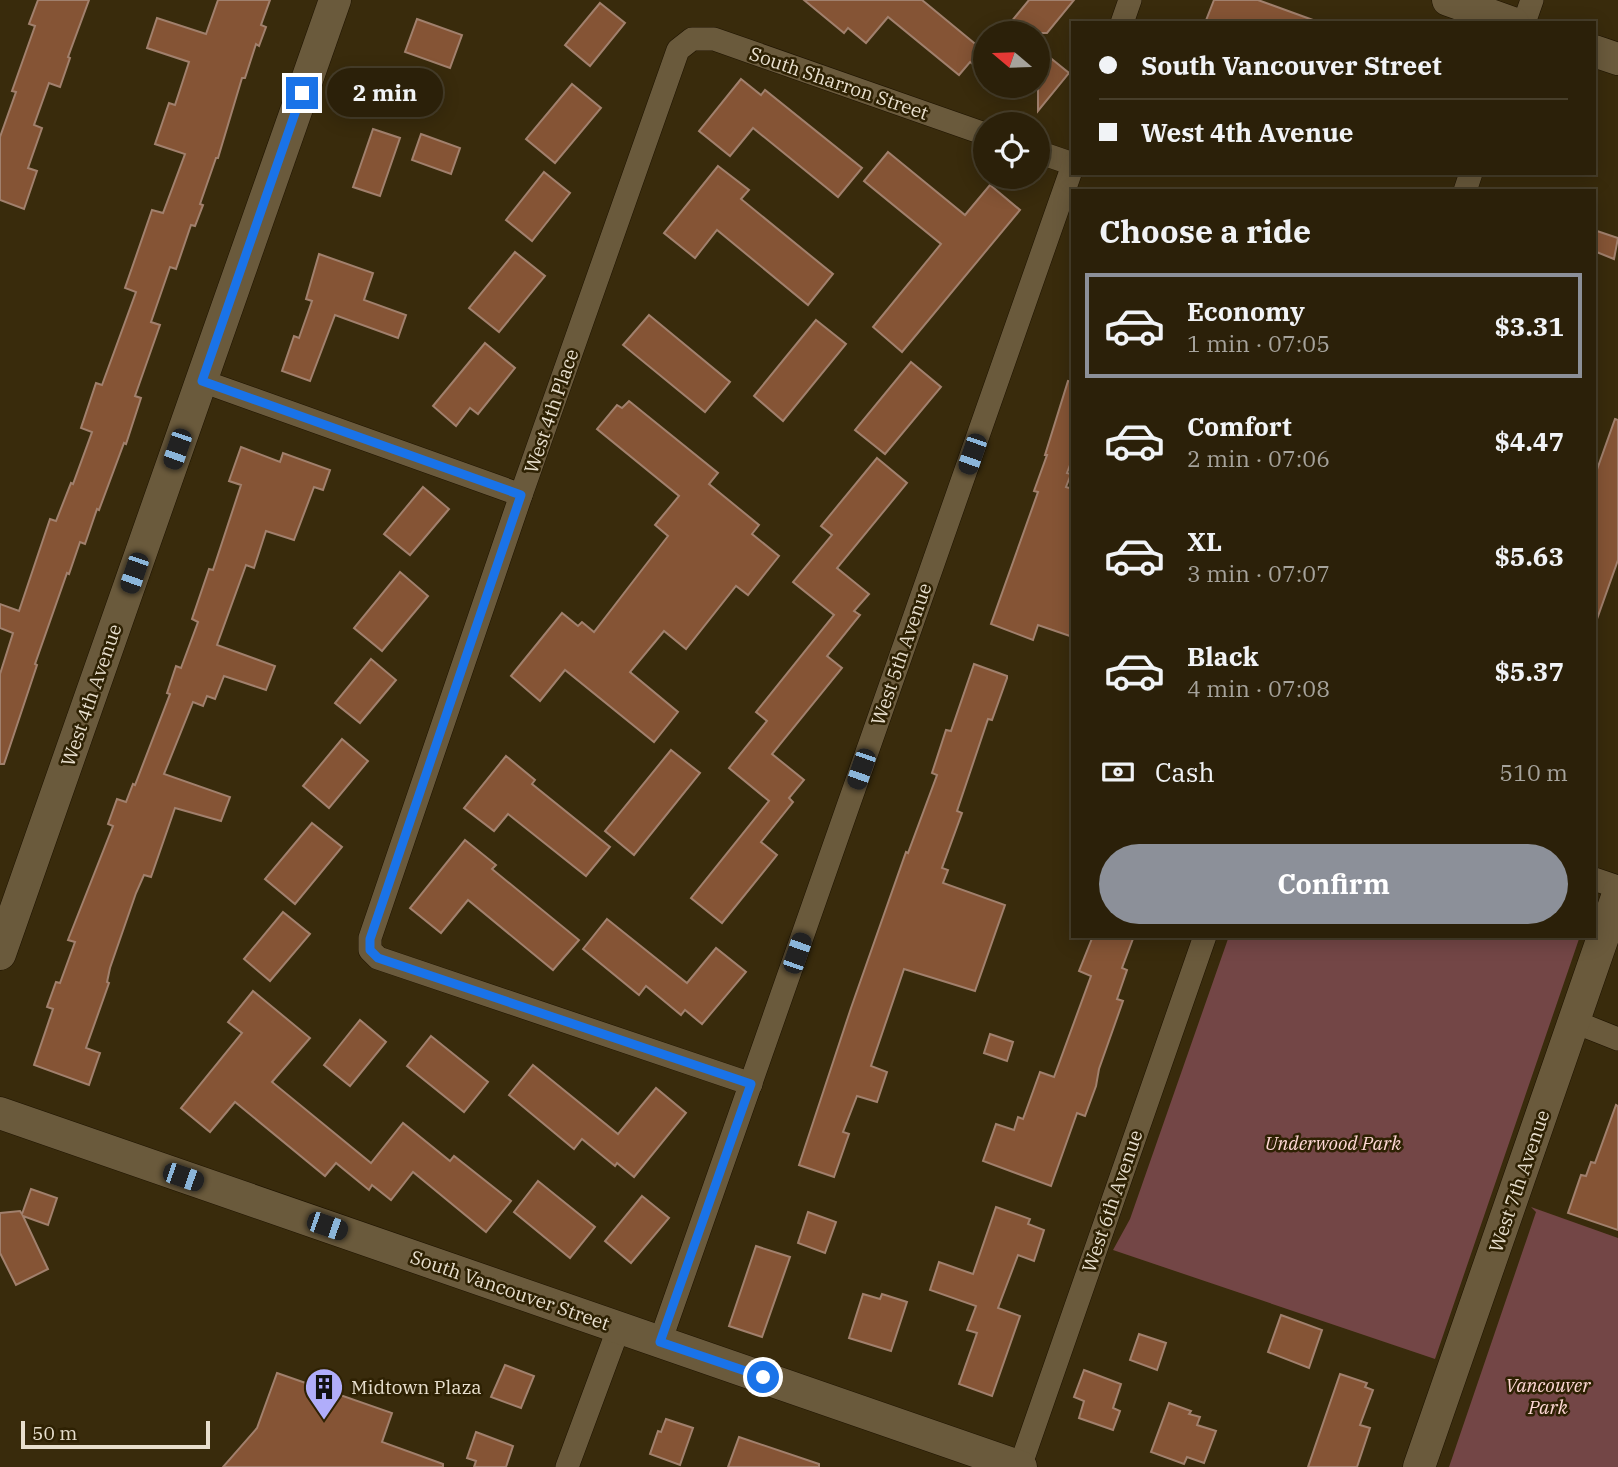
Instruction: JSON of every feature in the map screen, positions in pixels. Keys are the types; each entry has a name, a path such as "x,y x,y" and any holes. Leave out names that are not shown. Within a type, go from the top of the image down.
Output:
{"street":[{"name":"West 4th Avenue","path":"0,954 335,0"},
{"path":"1123,21 1130,0"},
{"path":"1448,0 1507,21"},
{"path":"1525,21 1532,0"},
{"name":"South Sharron Street","path":"692,39 714,39 973,130"},
{"name":"West 4th Place","path":"692,39 678,50 521,495 370,939 370,950 378,958 751,1084"},
{"path":"1596,52 1618,59"},
{"path":"1050,156 1071,164"},
{"name":"West 5th Avenue","path":"660,1342 1071,171"},
{"path":"202,381 521,495"},
{"path":"1596,880 1618,887"},
{"name":"West 7th Avenue","path":"1419,1467 1618,894"},
{"name":"West 6th Avenue","path":"1020,1467 1204,938"},
{"path":"1575,1023 1618,1040"},
{"name":"South Vancouver Street","path":"0,1113 1020,1467"},
{"path":"568,1467 619,1327"}],"green space":[{"name":"Underwood Park","path":"1228,938 1579,938 1435,1359 1113,1250 1130,1219"},
{"name":"Vancouver Park","path":"1531,1207 1618,1238 1618,1467 1449,1467 1536,1212"}],"building":[{"path":"38,0 89,0 60,87 49,83 34,125 42,128 28,168 37,171 24,209 0,200 0,137 16,92 12,91 35,26 29,24"},
{"path":"218,0 270,0 261,25 266,27 259,46 256,44 245,78 242,78 195,226 191,225 176,269 170,267 151,322 160,325 135,396 141,398 126,444 124,443 85,544 80,542 69,574 67,573 4,764 0,764 0,674 13,633 0,628 0,604 19,611 50,519 56,521 71,483 73,484 92,432 81,428 96,383 102,385 136,292 125,288 152,210 163,213 185,154 155,144 169,103 175,105 189,62 147,48 157,18 206,34"},
{"path":"804,0 922,0 973,42 973,64 970,62 959,75 888,17 866,43 848,28 844,33"},
{"path":"1029,0 1074,0 1050,29 1050,21 1012,21"},
{"path":"1214,0 1258,0 1313,20 1313,21 1206,21"},
{"path":"600,3 625,23 590,66 565,45"},
{"path":"417,19 462,35 450,68 405,52"},
{"path":"1050,58 1069,73 1050,96"},
{"path":"741,79 761,95 765,90 862,168 838,197 753,128 730,156 699,131"},
{"path":"572,84 601,108 555,163 526,139"},
{"path":"1038,98 1049,98 1038,111"},
{"path":"373,129 400,138 380,196 353,187"},
{"path":"421,134 460,148 451,174 412,160"},
{"path":"888,152 965,215 987,189 995,189 1020,210 902,352 873,327 941,244 864,181"},
{"path":"718,166 749,190 741,199 833,274 808,305 717,230 695,258 664,233"},
{"path":"544,172 570,193 532,241 506,220"},
{"path":"1596,231 1618,238 1614,259 1596,252"},
{"path":"515,252 545,276 499,332 469,308"},
{"path":"319,254 373,273 364,300 406,315 398,338 335,315 310,381 282,371 294,336 299,338 312,301 306,299"},
{"path":"649,315 730,382 705,412 623,345"},
{"path":"816,320 846,344 783,421 754,396"},
{"path":"485,343 515,368 478,414 470,408 456,426 433,406"},
{"path":"911,362 941,387 885,454 855,430"},
{"path":"1068,381 1071,382 1071,462 1067,473 1071,474 1066,487 1071,488 1071,636 1038,625 1033,640 991,624 1038,492 1034,491"},
{"path":"629,401 718,473 709,484 759,525 752,534 779,556 748,595 736,586 686,649 664,631 630,672 678,712 654,742 565,670 540,701 511,676 562,613 578,626 582,622 594,632 668,536 655,525 679,496 597,429 617,405 622,408"},
{"path":"1615,419 1618,420 1618,560 1597,619 1596,619 1596,472"},
{"path":"241,447 280,462 283,453 330,470 323,490 314,487 294,540 266,531 254,568 246,565 217,645 275,666 266,690 224,676 215,699 207,696 203,706 193,702 164,774 230,797 221,821 175,808 151,877 144,875 136,893 110,968 109,983 86,1048 100,1053 89,1085 34,1065 53,1009 47,1007 56,982 60,983 75,942 68,940 113,826 108,824 117,799 126,802 133,784 135,785 170,694 167,693 176,666 181,668 198,622 192,619 209,569 213,570 241,485 229,481"},
{"path":"877,458 907,483 837,568 869,594 854,611 860,615 827,656 842,668 772,754 804,780 789,798 793,802 761,842 777,855 722,923 691,898 769,801 729,768 767,721 756,712 834,615 793,582 832,535 821,526"},
{"path":"423,487 449,509 410,555 384,534"},
{"path":"400,572 428,596 382,651 354,628"},
{"path":"371,659 396,680 360,723 335,703"},
{"path":"974,664 1007,678 992,720 988,719 957,811 962,813 942,868 948,870 943,883 1005,905 975,991 904,969 871,1066 887,1072 877,1102 857,1096 843,1132 849,1134 834,1177 799,1165 906,852 908,853 937,775 932,773 946,730 951,731"},
{"path":"342,739 368,761 329,808 303,786"},
{"path":"671,750 700,773 634,855 605,831"},
{"path":"506,756 535,780 532,784 610,847 586,876 508,814 494,831 464,808"},
{"path":"312,823 342,847 295,904 265,879"},
{"path":"465,840 496,865 492,869 579,940 553,970 468,900 441,933 410,908"},
{"path":"283,912 310,934 270,981 244,959"},
{"path":"607,919 687,983 716,948 746,972 702,1024 685,1010 681,1015 646,986 639,995 583,949"},
{"path":"1092,938 1133,938 1122,968 1127,970 1117,999 1123,1001 1099,1069 1096,1086 1085,1116 1077,1113 1051,1186 983,1161 996,1124 1014,1130 1018,1117 1023,1119 1040,1072 1054,1077 1091,976 1079,971"},
{"path":"253,991 310,1038 272,1082 371,1163 403,1123 450,1161 454,1156 511,1201 486,1232 413,1172 391,1200 372,1185 369,1190 336,1163 325,1176 235,1102 210,1132 181,1108 242,1033 228,1022"},
{"path":"360,1020 386,1042 350,1086 324,1065"},
{"path":"990,1034 1013,1042 1007,1061 984,1053"},
{"path":"431,1036 488,1082 464,1112 407,1066"},
{"path":"533,1065 618,1134 656,1088 686,1113 634,1177 617,1163 615,1166 582,1139 574,1149 509,1095"},
{"path":"1616,1105 1618,1230 1568,1213 1581,1175 1586,1176 1591,1162 1595,1163"},
{"path":"538,1181 595,1227 570,1258 514,1212"},
{"path":"31,1189 57,1198 48,1225 23,1216 48,1269 16,1285 0,1253 0,1213 20,1211 22,1214"},
{"path":"642,1196 669,1218 631,1263 605,1241"},
{"path":"996,1207 1030,1219 1028,1224 1044,1230 1034,1261 1018,1255 998,1308 1020,1316 992,1396 959,1384 977,1333 967,1330 976,1306 930,1290 939,1262 973,1274"},
{"path":"808,1212 836,1222 825,1253 798,1243"},
{"path":"756,1246 790,1257 762,1337 729,1326"},
{"path":"863,1294 880,1299 882,1294 907,1302 891,1351 849,1338"},
{"path":"1281,1315 1322,1330 1309,1368 1268,1352"},
{"path":"1139,1334 1166,1343 1157,1370 1130,1360"},
{"path":"505,1365 534,1376 521,1408 491,1397"},
{"path":"1084,1370 1121,1384 1113,1408 1120,1411 1113,1430 1079,1418 1084,1401 1074,1397"},
{"name":"Midtown Plaza","path":"277,1373 392,1413 382,1442 443,1464 443,1467 223,1467 257,1428"},
{"path":"1340,1374 1367,1383 1365,1387 1373,1390 1360,1425 1370,1428 1357,1467 1308,1467"},
{"path":"1169,1403 1200,1417 1197,1425 1216,1431 1204,1463 1187,1457 1184,1464 1151,1452"},
{"path":"666,1419 693,1428 680,1465 650,1454 658,1431 661,1432"},
{"path":"476,1432 513,1446 506,1467 474,1467 476,1461 467,1458"},
{"path":"739,1437 819,1464 819,1467 728,1467"}],"place":[{"name":"Midtown Plaza","path":"324,1421"}],"route":[{"path":"302,93 202,381 521,495 370,939 370,950 378,958 751,1084 660,1342 763,1377"}]}
